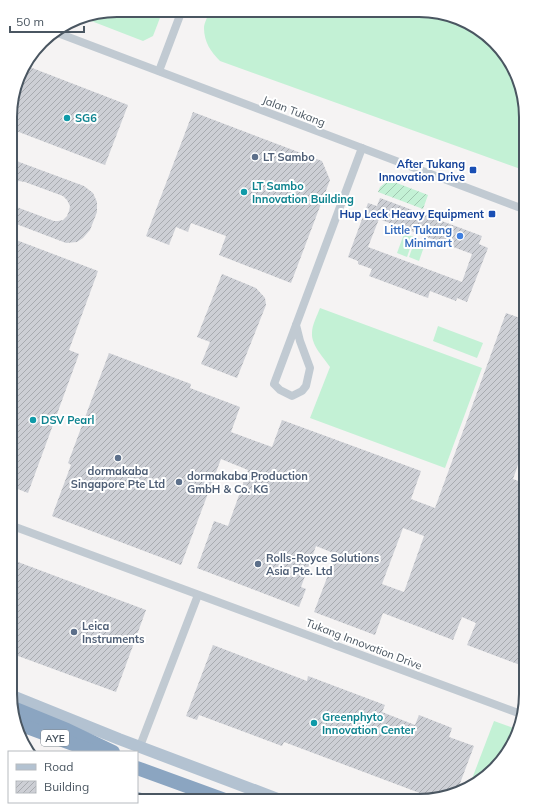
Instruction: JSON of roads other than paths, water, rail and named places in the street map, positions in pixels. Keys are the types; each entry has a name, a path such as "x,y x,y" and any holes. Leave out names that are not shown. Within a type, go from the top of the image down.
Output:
{"highway":[{"path":"19,710 67,730 111,751"},
{"name":"AYE","path":"22,725 91,751"},
{"path":"138,764 178,783"},
{"path":"138,768 208,794"}],"main road":[{"path":"17,699 265,794"}],"street":[{"path":"159,71 179,17"},
{"name":"Jalan Tukang","path":"61,34 519,207"},
{"path":"296,325 310,368 306,386 302,391 292,396 280,390 274,384 296,325 362,148"},
{"name":"Tukang Innovation Drive","path":"17,528 517,713"},
{"path":"140,746 198,595"}],"place":[{"name":"SG6","path":"67,118"},
{"name":"LT Sambo","path":"255,157"},
{"name":"After Tukang Innovation Drive","path":"473,170"},
{"name":"LT Sambo Innovation Building","path":"244,192"},
{"name":"Hup Leck Heavy Equipment","path":"492,214"},
{"name":"Little Tukang Minimart","path":"460,236"},
{"name":"DSV Pearl","path":"33,420"},
{"name":"dormakaba Singapore Pte Ltd","path":"118,458"},
{"name":"dormakaba Production GmbH & Co. KG","path":"179,482"},
{"name":"Rolls-Royce Solutions Asia Pte. Ltd","path":"258,564"},
{"name":"Leica Instruments","path":"74,632"},
{"name":"Greenphyto Innovation Center","path":"314,723"}]}
